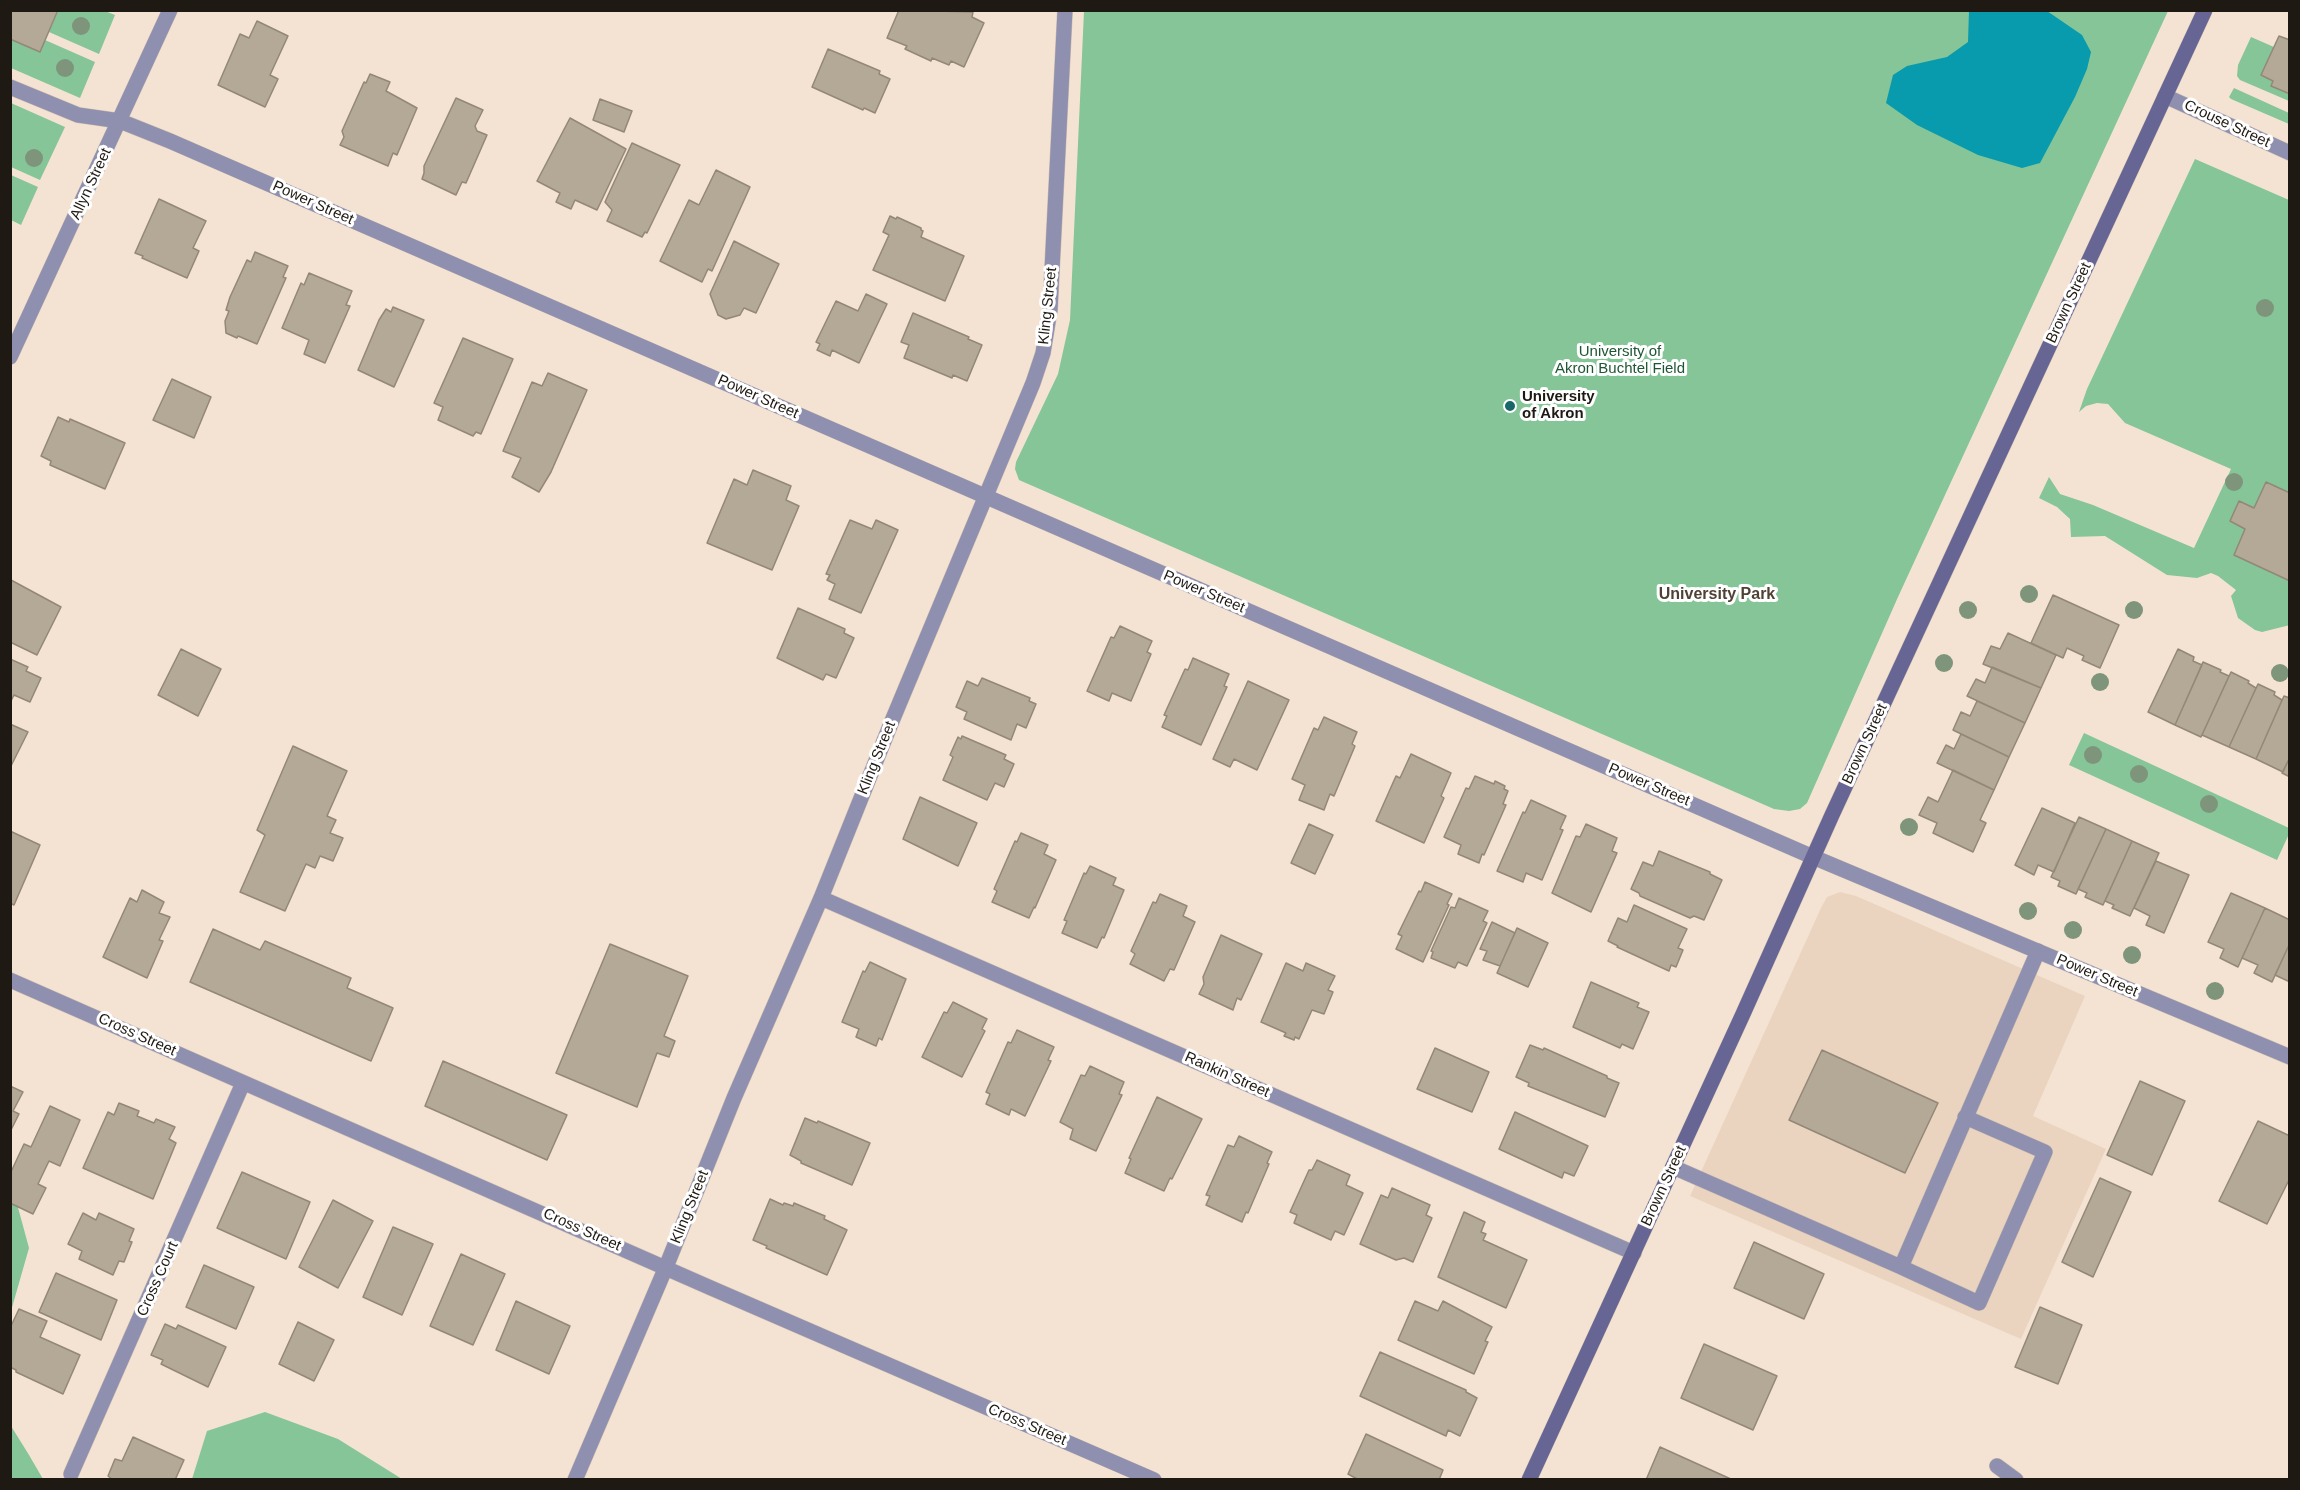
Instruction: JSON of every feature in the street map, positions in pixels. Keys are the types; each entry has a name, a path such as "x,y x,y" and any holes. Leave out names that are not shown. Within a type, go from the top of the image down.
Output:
{"main road":[{"name":"Brown Street","path":"1529,1479 1813,857 2205,10"}],"street":[{"name":"Allyn Street","path":"10,357 170,10"},
{"name":"Kling Street","path":"575,1479 666,1268 734,1098 821,898 879,752 1033,383 1048,331 1065,10"},
{"name":"Power Street","path":"10,87 78,115 120,121 1813,857 2289,1057"},
{"name":"Crouse Street","path":"2165,96 2289,153"},
{"name":"Rankin Street","path":"821,898 1634,1252"},
{"path":"1900,1267 2038,951"},
{"name":"Cross Street","path":"10,980 1154,1479"},
{"name":"Cross Court","path":"71,1474 243,1083"},
{"path":"1673,1167 1979,1303 2046,1152 1965,1117"},
{"path":"1997,1466 2016,1479"}],"shaded area":[{"path":"1840,892 1856,896 2085,996 2033,1116 2106,1149 2021,1339 1690,1196 1821,908 1827,897"}],"green space":[{"path":"58,11 105,11 115,15 99,54 49,32"},
{"name":"University of Akron Buchtel Field","path":"1084,11 2168,11 1898,597 1807,803 1800,809 1789,811 1774,809 1019,480 1015,469 1016,462 1058,374 1070,320"},
{"path":"2251,37 2274,47 2262,75 2273,81 2271,86 2289,94 2289,101 2240,80 2237,76 2238,65"},
{"path":"10,39 39,52 45,40 95,62 80,98 11,68"},
{"path":"2234,88 2289,113 2289,124 2231,99 2229,97"},
{"path":"11,103 65,127 40,180 11,167"},
{"path":"2195,159 2289,200 2290,625 2262,632 2238,618 2231,596 2236,590 2218,576 2211,573 2197,578 2167,575 2105,536 2071,537 2070,519 2057,507 2039,498 2049,477 2060,494 2093,505 2194,548 2231,469 2125,423 2108,404 2097,403 2086,406 2079,412 2087,389"},
{"path":"11,175 38,187 21,225 11,220"},
{"path":"2084,733 2289,828 2289,834 2277,860 2069,765"},
{"path":"10,1178 29,1248 11,1311 10,1311"},
{"path":"265,1412 338,1439 402,1479 192,1479 207,1431"},
{"path":"11,1426 29,1455 43,1479 11,1479"}],"water":[{"path":"1969,11 2047,11 2082,35 2091,52 2087,69 2075,97 2040,163 2022,168 1978,155 1917,125 1886,103 1893,75 1907,66 1947,57 1968,42"}],"building":[{"path":"10,10 58,10 40,52 10,39"},
{"path":"899,10 973,12 972,17 984,23 964,67 951,61 949,65 932,58 931,61 905,49 907,46 887,38"},
{"path":"257,21 288,36 270,75 278,79 265,107 218,85 240,34 249,38"},
{"path":"2279,36 2290,40 2290,94 2271,86 2273,81 2261,75"},
{"path":"828,49 880,71 879,74 890,79 875,113 864,108 863,110 812,87"},
{"path":"370,74 390,82 386,91 417,108 397,155 393,153 388,166 340,145 344,137 342,131 364,82 366,83"},
{"path":"456,98 483,110 475,126 477,131 487,135 466,183 462,182 456,195 422,179 424,166"},
{"path":"600,99 632,111 624,132 593,120"},
{"path":"570,118 626,149 597,210 575,200 571,209 556,202 560,193 537,181"},
{"path":"632,143 680,165 647,233 645,232 642,237 607,221 612,210 605,202"},
{"path":"716,170 750,187 712,271 708,269 702,282 660,261 689,200 699,205"},
{"path":"159,199 206,221 193,248 199,251 187,278 135,253"},
{"path":"890,216 921,228 923,231 921,237 964,256 945,301 873,270 889,235 883,232"},
{"path":"734,241 779,264 756,313 744,308 740,315 726,319 718,315 710,294"},
{"path":"255,252 288,266 283,277 286,278 257,344 226,333 225,321 229,311 226,310 230,297 247,260 251,262"},
{"path":"309,273 352,291 346,305 350,306 325,363 304,354 309,340 282,328 301,283 304,285"},
{"path":"866,294 887,304 859,363 832,350 830,356 817,350 820,344 816,342 836,301 858,311"},
{"path":"393,307 424,320 394,387 358,370 379,320 386,309 391,312"},
{"path":"913,313 982,345 967,381 953,375 952,378 904,358 909,345 901,342"},
{"path":"463,338 513,359 481,434 476,432 473,436 438,420 443,407 434,403"},
{"path":"548,373 587,390 551,472 539,492 512,477 521,458 503,451 532,382 542,386"},
{"path":"172,379 211,397 194,438 153,420"},
{"path":"58,417 69,422 70,419 125,443 105,489 50,465 51,461 41,456"},
{"path":"753,470 791,486 786,500 799,506 772,570 707,543 734,479 747,485"},
{"path":"2266,482 2290,493 2290,581 2234,555 2245,529 2230,521 2239,501 2254,508"},
{"path":"850,520 872,529 876,520 898,530 861,613 829,599 835,584 827,580 830,575 826,574"},
{"path":"11,580 61,607 37,655 10,642"},
{"path":"2053,595 2119,625 2100,668 2082,660 2084,656 2067,648 2063,658 2031,643"},
{"path":"798,608 845,629 844,633 854,638 836,678 826,674 823,680 777,658"},
{"path":"1120,626 1152,641 1147,652 1151,654 1131,701 1112,693 1109,701 1087,691 1111,637 1114,638"},
{"path":"2008,633 2056,655 2041,688 1983,664 1991,646 2000,649"},
{"path":"181,649 221,669 198,716 158,695"},
{"path":"2178,649 2194,657 2193,661 2202,665 2175,725 2148,712"},
{"path":"1193,658 1229,674 1224,686 1227,687 1201,745 1162,727 1167,716 1164,715 1185,669 1188,670"},
{"path":"10,659 28,667 26,671 41,678 30,702 14,695 10,703"},
{"path":"2203,662 2229,676 2201,737 2175,725"},
{"path":"1992,667 2041,688 2025,723 1967,696 1976,679 1985,683"},
{"path":"2231,672 2249,681 2248,683 2256,688 2229,747 2202,735"},
{"path":"982,678 1030,698 1029,701 1036,704 1026,728 1017,724 1011,740 964,719 967,712 956,707 967,681 978,686"},
{"path":"1248,681 1289,700 1257,770 1234,759 1230,767 1213,759"},
{"path":"2258,684 2275,692 2274,695 2282,700 2256,759 2229,747"},
{"path":"2284,696 2290,698 2290,757 2283,772 2256,759"},
{"path":"1977,701 2025,723 2009,757 1953,730 1961,712 1970,716"},
{"path":"1324,717 1357,732 1352,744 1355,746 1334,796 1330,794 1324,810 1299,800 1305,785 1292,779 1314,728 1318,730"},
{"path":"10,724 28,732 11,766 10,765"},
{"path":"1961,734 2009,757 1994,790 1937,763 1946,745 1954,749"},
{"path":"962,736 1006,755 1004,759 1014,764 1004,787 995,783 987,800 943,780 953,757 950,755 958,737 961,739"},
{"path":"293,746 347,771 327,816 336,820 330,833 343,838 333,861 320,856 315,868 306,864 285,911 240,892 265,835 257,830"},
{"path":"1411,754 1451,773 1441,796 1444,798 1424,843 1376,821 1396,776 1400,778"},
{"path":"2290,757 2290,777 2282,773"},
{"path":"1953,770 1994,790 1980,820 1986,823 1973,852 1933,833 1937,823 1919,815 1928,797 1938,802"},
{"path":"1475,776 1494,784 1495,781 1505,786 1504,789 1508,791 1503,804 1506,805 1479,863 1458,854 1461,845 1444,837 1466,788 1469,789"},
{"path":"920,797 977,823 958,866 903,839"},
{"path":"1531,800 1566,816 1560,829 1563,830 1542,880 1526,873 1523,882 1497,871 1523,812 1525,813"},
{"path":"2042,808 2075,823 2054,872 2038,865 2034,875 2015,865"},
{"path":"2079,817 2106,829 2076,894 2058,886 2060,881 2051,877"},
{"path":"1309,824 1333,835 1315,874 1291,863"},
{"path":"1586,824 1617,838 1612,851 1617,853 1591,912 1552,893 1576,836 1580,837"},
{"path":"2106,829 2132,841 2103,905 2085,897 2087,893 2078,889"},
{"path":"10,831 40,845 14,905 10,903"},
{"path":"1021,833 1048,845 1044,854 1056,860 1029,918 992,902 997,891 994,889 1015,841 1017,842"},
{"path":"2132,841 2159,853 2130,916 2112,908 2114,905 2105,901"},
{"path":"1659,851 1710,872 1722,880 1704,920 1694,916 1690,918 1640,896 1631,889 1643,862 1653,866"},
{"path":"2156,861 2189,875 2164,933 2146,925 2150,916 2134,908"},
{"path":"1090,866 1116,878 1113,885 1124,890 1104,938 1102,937 1097,948 1062,933 1067,921 1064,920 1084,873 1086,874"},
{"path":"1425,882 1452,894 1423,962 1396,949 1402,936 1398,934"},
{"path":"142,890 164,902 159,913 170,917 159,940 163,941 147,978 103,957 130,898 137,902"},
{"path":"2231,893 2265,908 2238,967 2220,958 2224,949 2208,942"},
{"path":"1160,894 1187,906 1183,916 1195,922 1174,970 1170,969 1164,981 1130,964 1135,954 1131,951 1153,902 1156,903"},
{"path":"1459,898 1488,911 1483,921 1487,923 1467,966 1458,962 1455,968 1431,958 1433,952 1431,951 1451,907 1455,908"},
{"path":"1634,905 1687,929 1678,948 1683,950 1676,967 1671,965 1669,971 1608,941 1618,918 1627,922"},
{"path":"2265,908 2290,920 2290,943 2272,982 2254,973 2258,965 2242,958"},
{"path":"1492,922 1515,933 1500,966 1483,960 1487,951 1480,949"},
{"path":"1517,928 1548,943 1528,987 1497,973"},
{"path":"213,929 260,950 265,941 351,978 347,988 393,1008 371,1061 190,982"},
{"path":"1221,935 1262,954 1241,1000 1237,998 1233,1010 1199,994 1204,984 1203,977"},
{"path":"2290,943 2290,982 2275,975"},
{"path":"610,944 688,976 664,1036 675,1041 669,1057 657,1053 637,1107 556,1073"},
{"path":"870,962 906,979 882,1040 879,1038 876,1046 856,1037 859,1029 842,1022 863,971 865,972"},
{"path":"1286,963 1303,971 1306,963 1335,976 1328,990 1333,992 1324,1014 1312,1010 1299,1039 1295,1037 1294,1040 1284,1036 1286,1033 1261,1022"},
{"path":"1591,982 1639,1003 1637,1007 1649,1012 1633,1049 1622,1044 1620,1048 1573,1027"},
{"path":"953,1002 987,1019 982,1029 985,1031 962,1077 922,1057 944,1012 947,1013"},
{"path":"1017,1030 1054,1047 1048,1060 1051,1061 1025,1116 1011,1109 1009,1115 986,1104 990,1094 986,1092 1008,1042 1011,1043"},
{"path":"1530,1045 1543,1050 1544,1048 1619,1083 1605,1117 1528,1086 1529,1083 1516,1077"},
{"path":"1435,1048 1489,1072 1472,1112 1417,1089"},
{"path":"1822,1050 1938,1103 1905,1173 1789,1120"},
{"path":"443,1061 567,1115 547,1160 425,1106"},
{"path":"1090,1066 1124,1082 1119,1094 1122,1095 1096,1151 1070,1139 1073,1129 1060,1122 1081,1075 1085,1076"},
{"path":"2140,1081 2185,1101 2152,1175 2107,1155"},
{"path":"10,1086 23,1092 13,1111 19,1114 10,1132"},
{"path":"1157,1097 1202,1119 1164,1191 1125,1173 1131,1159 1129,1158"},
{"path":"119,1103 139,1111 137,1116 154,1123 156,1119 175,1127 169,1139 176,1143 153,1199 83,1168 108,1112 114,1115"},
{"path":"50,1106 80,1120 60,1166 49,1161 38,1184 46,1188 33,1214 10,1203 10,1174 24,1144 31,1147"},
{"path":"1515,1112 1588,1146 1574,1176 1564,1172 1562,1178 1499,1149"},
{"path":"805,1118 817,1123 818,1121 870,1143 852,1185 801,1163 790,1155"},
{"path":"2258,1121 2290,1136 2290,1178 2267,1224 2219,1201"},
{"path":"1239,1136 1272,1152 1248,1213 1246,1212 1242,1222 1206,1205 1210,1196 1206,1195 1228,1145 1234,1147"},
{"path":"1317,1160 1350,1175 1346,1185 1363,1193 1344,1235 1335,1231 1331,1240 1294,1223 1297,1215 1290,1212 1309,1170 1312,1170"},
{"path":"242,1172 310,1202 286,1259 217,1228"},
{"path":"2100,1178 2131,1192 2093,1277 2062,1262"},
{"path":"1392,1188 1430,1205 1426,1215 1432,1218 1413,1262 1404,1258 1396,1260 1360,1244 1381,1195 1388,1198"},
{"path":"770,1199 783,1205 784,1203 793,1206 794,1203 825,1216 824,1219 847,1230 827,1275 753,1240"},
{"path":"333,1200 373,1221 338,1288 299,1267"},
{"path":"1464,1212 1485,1222 1481,1232 1486,1234 1483,1240 1527,1260 1506,1308 1438,1277"},
{"path":"83,1213 96,1220 99,1213 134,1229 129,1241 132,1242 124,1262 119,1261 113,1275 79,1259 82,1251 68,1244"},
{"path":"393,1227 433,1244 402,1315 363,1297"},
{"path":"1754,1242 1824,1274 1804,1319 1734,1288"},
{"path":"461,1254 505,1274 473,1345 430,1326"},
{"path":"204,1265 254,1287 236,1329 186,1307"},
{"path":"56,1273 117,1300 101,1340 39,1312"},
{"path":"516,1301 570,1326 549,1374 496,1350"},
{"path":"1415,1301 1438,1311 1443,1301 1492,1327 1474,1374 1398,1340"},
{"path":"2040,1307 2082,1325 2058,1384 2015,1367"},
{"path":"19,1309 47,1321 40,1337 80,1355 63,1394 10,1367 10,1328"},
{"path":"298,1322 334,1340 314,1381 279,1364"},
{"path":"165,1324 176,1329 178,1325 226,1347 208,1387 161,1364 163,1360 151,1355"},
{"path":"1704,1344 1777,1376 1753,1430 1681,1398"},
{"path":"1380,1352 1466,1390 1477,1398 1460,1436 1448,1430 1446,1436 1360,1396"},
{"path":"1366,1434 1443,1470 1439,1480 1359,1480 1348,1474"},
{"path":"133,1437 184,1460 175,1480 113,1480 108,1476 115,1459 122,1461"},
{"path":"1660,1447 1733,1480 1646,1480"}],"place":[{"name":"University of Akron","path":"1510,406"}],"district":[{"name":"University Park","path":"1717,595"}]}
